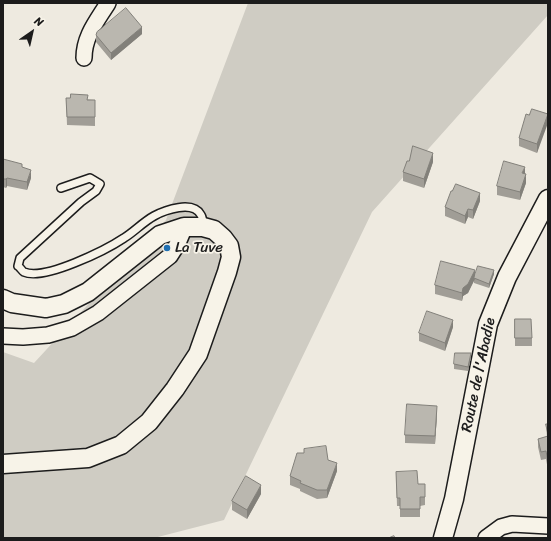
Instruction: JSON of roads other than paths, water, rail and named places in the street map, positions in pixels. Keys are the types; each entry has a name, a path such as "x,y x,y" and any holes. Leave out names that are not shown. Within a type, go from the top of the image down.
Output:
{"street":[{"path":"84,58 84,48 88,36 108,3"},
{"name":"Route de l'Abadie","path":"443,538 454,499 488,324 507,277 548,199"},
{"path":"3,336 48,335 72,328 98,313 170,256 180,242 184,227"},
{"path":"3,299 12,303 46,308 64,304 88,292 160,235 184,227 203,227 214,230 229,246 231,257 227,272 198,354 175,389 149,422 121,445 88,458 3,464"},
{"path":"486,538 501,527 512,524 548,526"}],"lane":[{"path":"61,188 90,178 100,184 96,192 81,202 20,258 18,266 24,272 38,274 61,268 95,254 125,238 152,217 174,208 192,208 198,210 202,216 203,227"}],"place":[{"name":"La Tuve","path":"167,248"}]}
